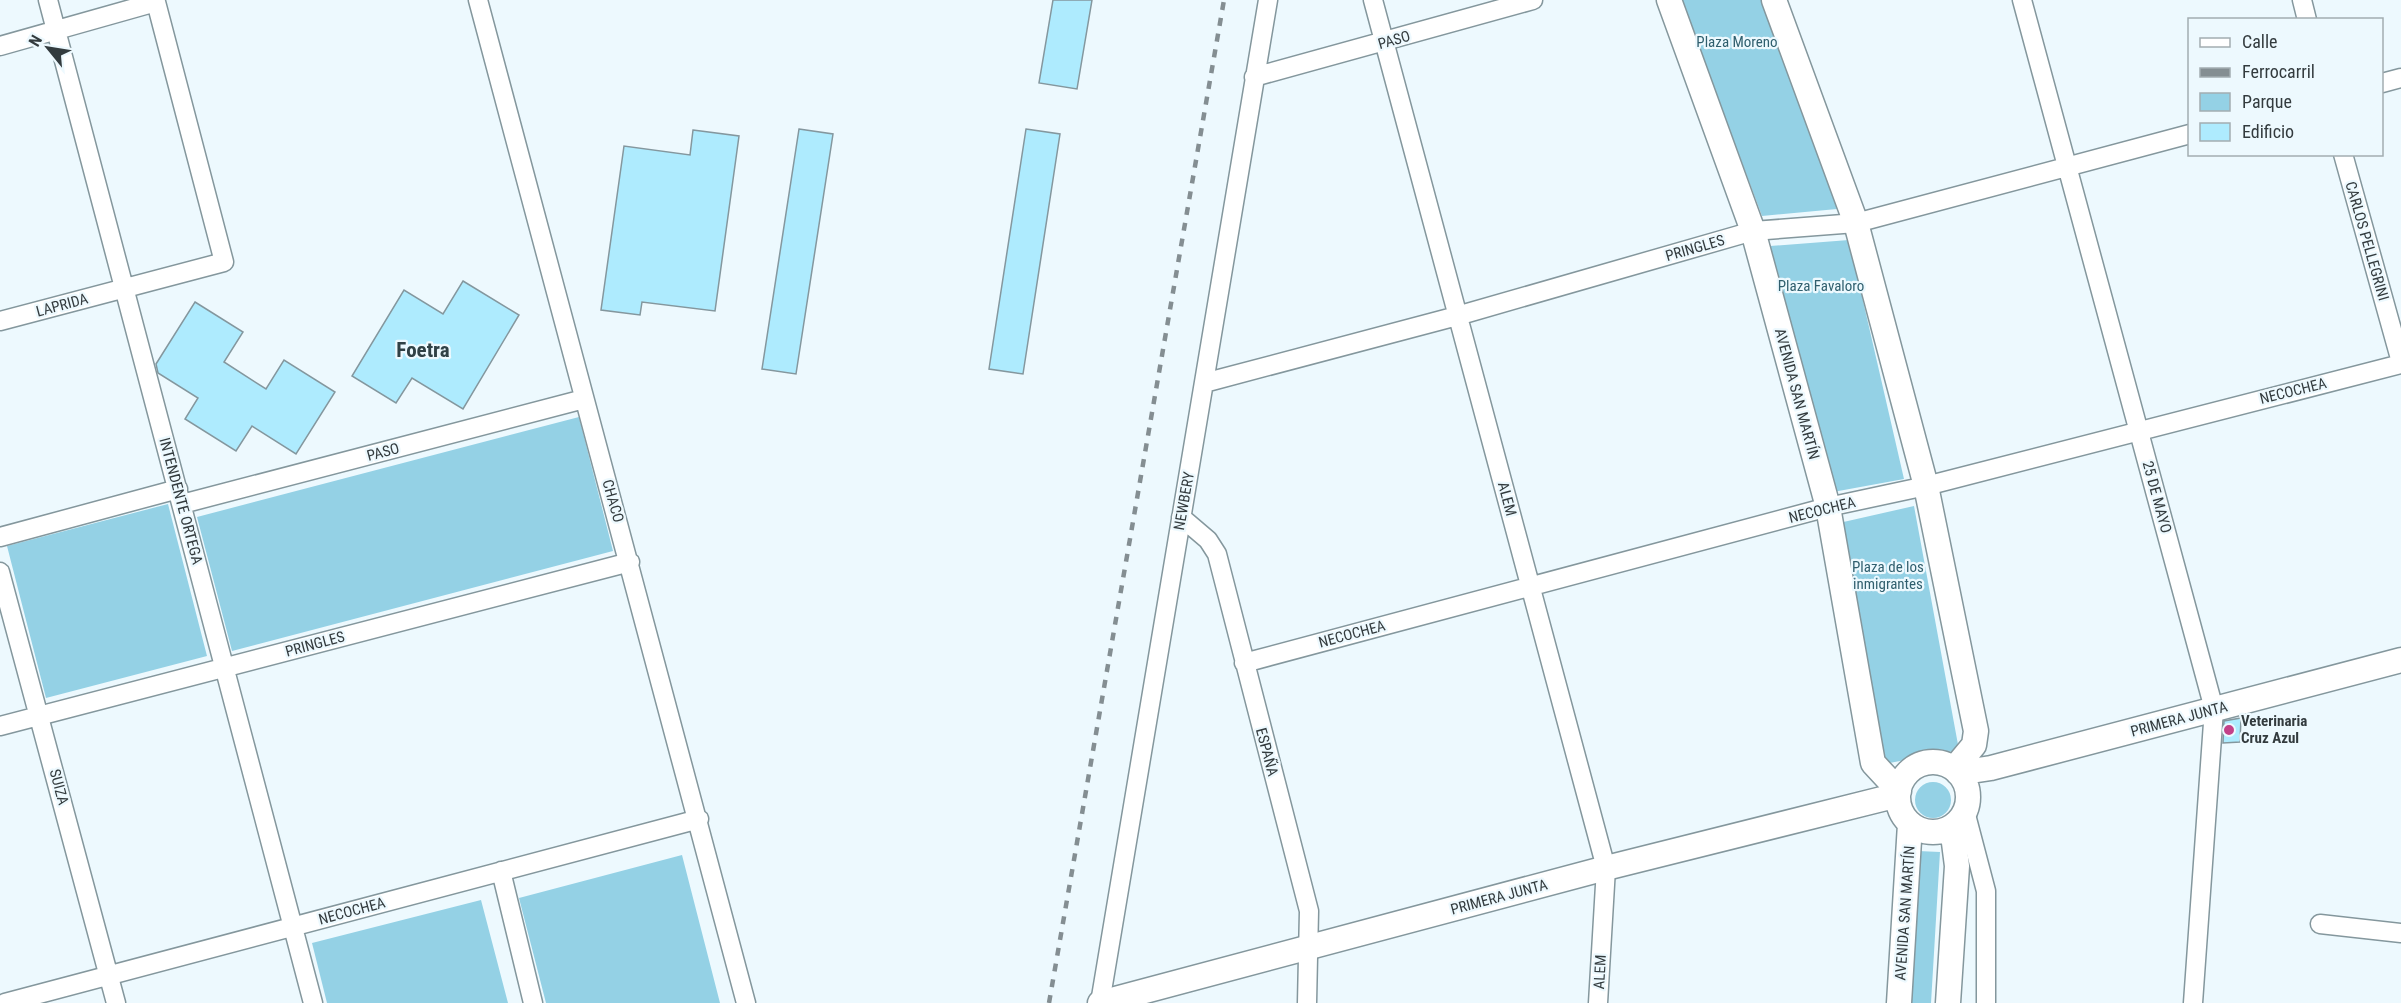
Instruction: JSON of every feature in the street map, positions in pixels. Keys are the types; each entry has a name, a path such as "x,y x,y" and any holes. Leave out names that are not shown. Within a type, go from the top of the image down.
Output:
{"main road":[{"name":"AVENIDA SAN MARTÍN","path":"1669,0 1753,231 1828,507 1873,764 1898,793"},
{"path":"1774,0 1856,223 1926,486 1976,731 1974,745 1956,771"},
{"name":"PRIMERA JUNTA","path":"1956,771 1992,768 2401,660"},
{"path":"1948,1003 1957,866 1962,813 1967,789 1956,771 1945,764 1924,764 1906,775 1898,793 1902,813 1910,824 1924,831 1934,832 1962,813 1992,768"},
{"name":"PRIMERA JUNTA","path":"1100,1003 1898,793"},
{"name":"AVENIDA SAN MARTÍN","path":"1899,1003 1910,824"}],"street":[{"name":"INTENDENTE ORTEGA","path":"48,0 313,1003"},
{"name":"CHACO","path":"478,0 699,819 746,1003"},
{"name":"NEWBERY","path":"1100,1003 1268,0"},
{"name":"ALEM","path":"1373,0 1606,868 1598,1003"},
{"name":"PASO","path":"1254,77 1384,43 1533,0"},
{"name":"25 DE MAYO","path":"2022,0 2214,709 2193,1003"},
{"path":"2302,0 2306,18"},
{"name":"LAPRIDA","path":"0,321 224,262 156,2 56,31"},
{"path":"0,45 56,31"},
{"path":"2383,83 2401,78"},
{"name":"PRINGLES","path":"1204,383 1457,316 1753,231 1856,223 2188,135"},
{"name":"CARLOS PELLEGRINI","path":"2344,156 2401,363"},
{"name":"NECOCHEA","path":"1244,663 1828,507 1926,486 2401,363"},
{"name":"PASO","path":"0,537 584,399"},
{"name":"ESPAÑA","path":"1181,517 1208,540 1217,554 1309,911 1310,949 1307,1003"},
{"name":"PRINGLES","path":"0,726 630,562"},
{"name":"SUIZA","path":"0,572 116,1003"},
{"path":"1962,813 1986,891 1986,1003"},
{"name":"NECOCHEA","path":"5,1003 699,819"},
{"path":"501,872 533,1003"},
{"path":"2320,924 2401,933"}],"green space":[{"name":"Plaza Moreno","path":"1681,0 1762,0 1837,209 1762,216"},
{"name":"Plaza Favaloro","path":"1849,240 1904,479 1833,492 1770,246"},
{"path":"579,417 613,551 232,651 197,517"},
{"path":"168,504 207,656 46,698 7,546"},
{"name":"Plaza de los inmigrantes","path":"1914,506 1959,750 1884,764 1839,523"},
{"path":"1933,782 1946,787 1951,800 1946,813 1933,818 1920,813 1915,800 1920,787"},
{"path":"1918,851 1940,852 1931,1003 1909,1003"},
{"path":"682,855 720,1003 546,1003 519,898"},
{"path":"481,900 508,1003 327,1003 312,943"}],"building":[{"path":"1053,0 1092,0 1077,89 1039,83"},
{"path":"799,129 833,134 796,374 762,369"},
{"path":"1026,129 1060,134 1023,374 989,369"},
{"path":"693,130 739,136 715,311 642,302 640,315 601,310 624,146 690,155"},
{"path":"463,281 519,315 463,409 412,378 396,403 352,376 404,290 443,314"},
{"path":"195,302 243,332 224,362 266,389 284,360 335,392 296,454 252,426 236,451 185,419 198,398 158,373 156,364"},
{"name":"Veterinaria Cruz Azul","path":"2241,718 2240,742 2223,743 2224,721"}],"railway":[{"path":"1049,1003 1224,0"}],"place":[{"name":"Veterinaria Cruz Azul","path":"2229,730"}],"district":[{"name":"Foetra","path":"423,350"}]}
